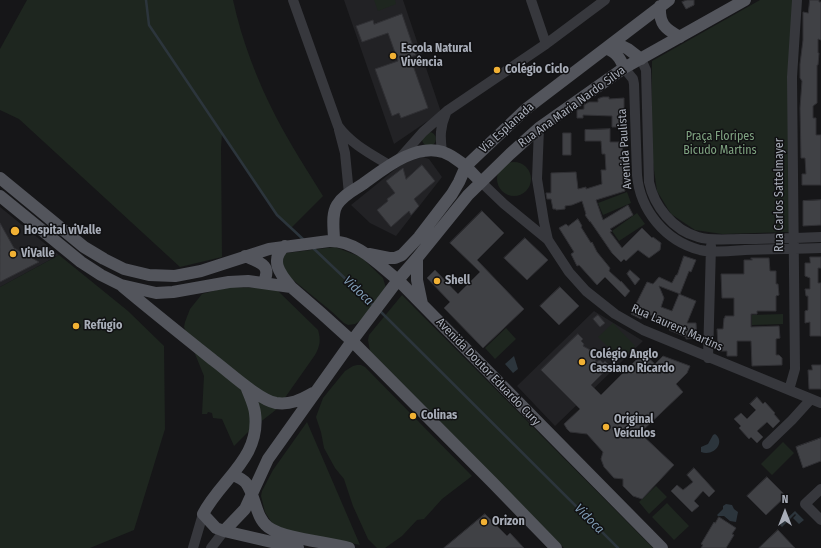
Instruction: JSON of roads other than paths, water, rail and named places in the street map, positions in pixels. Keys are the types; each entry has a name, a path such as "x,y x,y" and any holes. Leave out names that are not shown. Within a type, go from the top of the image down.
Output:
{"main road":[{"name":"Rua Ana Maria Nardo Silva","path":"224,531 245,508 268,459 352,341 389,291 468,195 539,128 624,68 746,0"},
{"path":"664,3 660,17 664,25 671,32 680,37"},
{"name":"Via Esplanada","path":"363,252 389,258 395,258 402,255 419,237 452,194 466,166 526,109 664,3"},
{"path":"610,45 628,49 641,59"},
{"path":"610,45 624,68"},
{"path":"332,241 335,208 341,200 394,162 424,151 442,152 454,157 466,166 481,182"},
{"name":"Avenida Doutor Eduardo Cury","path":"0,178 84,247 124,269 149,275 176,276 201,271 268,249 332,241 363,252 398,280 662,548"},
{"path":"0,196 81,262 101,275 121,285 246,386 269,401 286,404 301,400 316,392"},
{"path":"288,246 279,252 277,264 279,272 291,287 352,341 556,548"},
{"path":"245,256 262,264 266,270 267,275 263,283"},
{"path":"417,258 417,280 423,305"},
{"path":"121,285 156,293 173,292 229,282 248,281 291,287"},
{"path":"246,386 255,413 255,431 248,456 213,497 203,514 216,528 224,531 298,548"},
{"path":"233,475 242,478 246,483 263,521 277,533 349,548"}],"street":[{"path":"293,0 338,126 345,153 349,194"},
{"path":"338,126 345,136 353,143 394,162 423,132 447,111 546,44 605,0"},
{"name":"Rua Carlos Sattelmayer","path":"790,390 794,369 792,77 797,0"},
{"path":"534,2 546,44"},
{"name":"Avenida Paulista","path":"641,59 646,70 648,172 651,192 662,212 677,226 692,235 711,240 821,237"},
{"name":"Avenida Paulista","path":"624,68 633,79 634,84 637,175 639,189 646,208 663,229 676,239 692,247 711,251 821,248"},
{"path":"442,152 441,129 447,111"},
{"name":"Rua Laurent Martins","path":"539,128 537,179 548,240"},
{"name":"Rua Laurent Martins","path":"481,182 508,207 548,240 569,272 582,286 615,314 643,330 708,358 821,403"},
{"path":"708,358 711,240"},
{"path":"767,444 811,399"},
{"path":"821,489 805,504 821,520"},
{"path":"193,548 203,514"},
{"path":"210,548 224,531"}],"waterway":[{"name":"Vidoca","path":"146,0 149,25 277,215 304,240"},
{"name":"Vidoca","path":"312,247 374,306"},
{"name":"Vidoca","path":"379,310 618,548"}],"place":[{"name":"Escola Natural Vivência","path":"393,56"},
{"name":"Colégio Ciclo","path":"497,70"},
{"name":"Hospital viValle","path":"15,231"},
{"name":"ViValle","path":"13,254"},
{"name":"Shell","path":"437,281"},
{"name":"Refúgio","path":"76,326"},
{"name":"Colégio Anglo Cassiano Ricardo","path":"582,362"},
{"name":"Colinas","path":"413,416"},
{"name":"Original Veículos","path":"606,427"},
{"name":"Orizon","path":"484,522"}],"park label":[{"name":"Praça Floripes Bicudo Martins","path":"720,144"}]}
